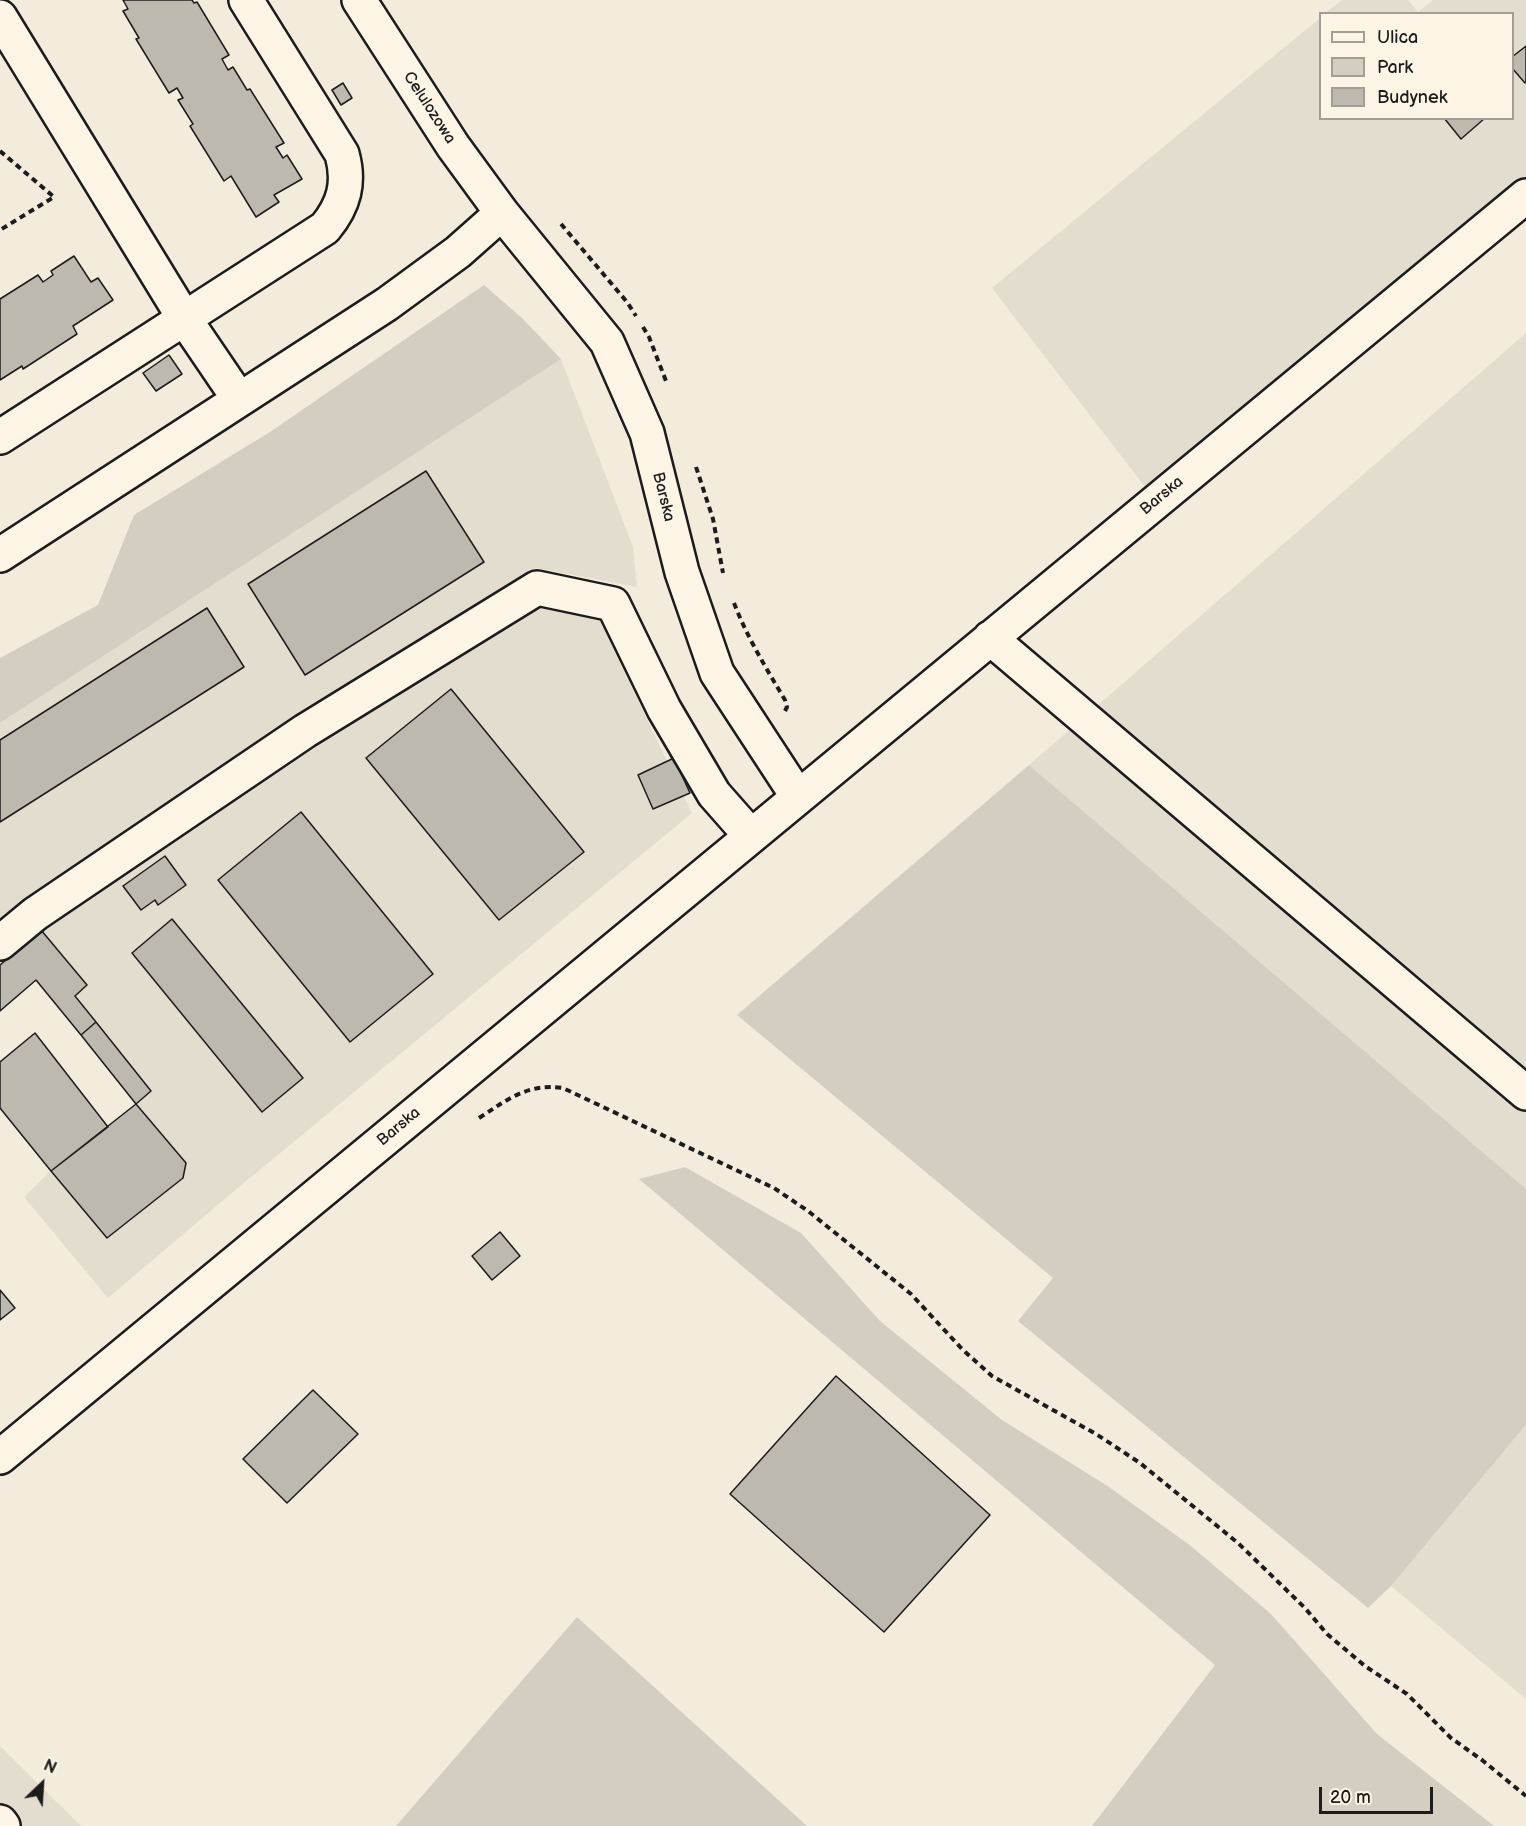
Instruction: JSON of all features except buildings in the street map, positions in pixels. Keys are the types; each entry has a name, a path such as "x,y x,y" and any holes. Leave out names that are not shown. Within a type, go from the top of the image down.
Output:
{"street":[{"path":"0,437 325,228 342,203 346,169 342,154 246,0"},
{"name":"Celulozowa","path":"359,0 453,146 502,213"},
{"path":"0,17 184,318 239,399"},
{"name":"Barska","path":"0,1457 1526,196"},
{"path":"0,555 387,304 458,252 502,213"},
{"name":"Barska","path":"502,213 607,342 647,433 682,572 717,673 798,797"},
{"path":"0,943 35,914 305,731 537,588 613,604 664,709 714,794 751,836"},
{"path":"990,638 1526,1093"},
{"path":"0,1822 3,1826"}],"path":[{"path":"0,151 54,197 0,230"},
{"path":"479,1118 521,1091 548,1086 563,1088 774,1188 808,1211 911,1294 955,1342 992,1376 1096,1434 1140,1463 1238,1543 1305,1608 1327,1634 1365,1666 1407,1694 1451,1738 1526,1796"}],"shaded area":[{"path":"1342,0 1408,0 1418,12 1326,12"},
{"path":"1433,0 1526,0 1526,188 1152,496 992,288 1319,19 1319,120 1514,120 1514,12 1418,12"},
{"path":"1526,333 1526,1189 1029,765"},
{"path":"561,359 633,547 637,587 537,568 312,709 0,923 0,723"},
{"path":"544,605 597,615 692,813 108,1298 24,1197 51,1170 0,1108 0,1062 35,1033 108,1126 151,1091 76,995 87,985 41,930 342,730"},
{"path":"1526,1425 1526,1699 1391,1586"},
{"path":"0,1746 81,1826 0,1826"}],"green space":[{"path":"484,285 522,318 561,359 0,723 0,658 98,605 134,515 270,432"},
{"path":"1029,765 1526,1189 1526,1425 1391,1586 1368,1608 1018,1321 1053,1278 737,1015"},
{"path":"685,1167 801,1233 880,1321 1002,1420 1109,1487 1191,1546 1271,1614 1377,1734 1494,1826 1092,1826 1215,1665 639,1179"},
{"path":"577,1617 807,1826 396,1826"}]}
